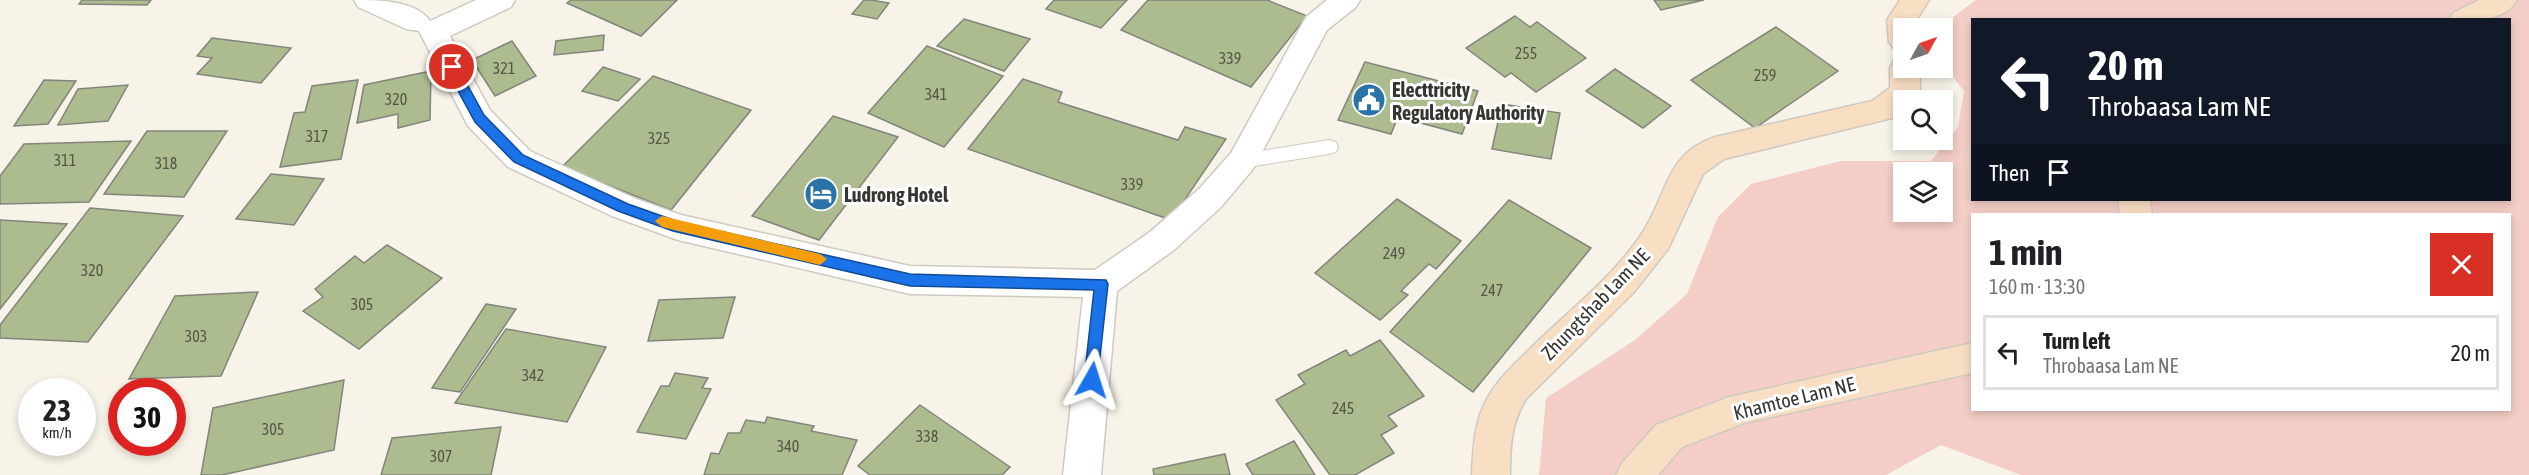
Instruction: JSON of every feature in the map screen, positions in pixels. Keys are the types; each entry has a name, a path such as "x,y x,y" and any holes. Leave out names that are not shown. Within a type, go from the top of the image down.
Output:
{"main road":[{"path":"1902,18 1915,0"},
{"path":"2467,18 2504,0"},
{"name":"Zhungtshab Lam NE","path":"1491,475 1492,442 1499,411 1514,388 1622,282 1656,240 1690,166 1715,149 1881,110 1905,93 1905,78"},
{"name":"Khamtoe Lam NE","path":"1635,475 1668,436 1742,408 1971,358"}],"street":[{"path":"368,0 424,27 479,118 519,159 623,207 678,227 910,280 1101,284 1162,241 1210,198 1242,161 1316,24 1346,0"},
{"path":"424,27 501,0"},
{"path":"1082,475 1101,284"}],"lane":[{"path":"1242,161 1329,147"}],"shaded area":[{"path":"1976,0 2529,0 2529,475 2021,475 1941,445 1886,475 1539,475 1546,398 1635,340 1687,294 1718,217 1751,184 1841,161 1931,161 1940,150 1953,150 1953,133 1958,127 1964,91 1953,77 1952,18"}],"building":[{"path":"82,0 151,0 147,5 79,4"},
{"path":"571,0 677,0 641,36 567,3"},
{"path":"864,0 889,3 877,19 852,14"},
{"path":"1054,0 1127,0 1101,28 1046,9"},
{"path":"1148,0 1267,0 1307,16 1251,87 1121,30"},
{"path":"1654,0 1704,0 1661,10"},
{"path":"1515,16 1530,27 1537,22 1586,58 1536,92 1511,73 1505,77 1466,48"},
{"path":"964,19 1030,39 1004,71 937,46"},
{"path":"1776,27 1838,71 1755,128 1691,80"},
{"path":"604,35 603,50 554,55 556,41"},
{"path":"212,38 291,48 261,83 197,74 212,58 197,56"},
{"path":"512,41 536,76 495,96 472,60"},
{"path":"927,46 1003,76 944,147 868,113"},
{"path":"1365,62 1478,91 1462,134 1398,117 1391,134 1338,120"},
{"path":"603,67 640,79 618,101 582,91"},
{"path":"1615,69 1671,106 1643,128 1586,91"},
{"path":"431,71 430,120 398,128 398,114 357,123 364,85"},
{"path":"653,76 751,110 671,210 562,167"},
{"path":"1023,79 1062,92 1058,102 1178,140 1185,127 1226,139 1171,220 968,149"},
{"path":"44,80 76,81 48,124 14,126"},
{"path":"358,80 341,159 280,167 294,113 305,112 312,86"},
{"path":"128,85 108,121 58,125 78,89"},
{"path":"1502,104 1560,113 1551,159 1492,149"},
{"path":"833,116 898,137 819,240 752,216"},
{"path":"147,131 227,131 184,197 104,194"},
{"path":"131,141 89,202 0,204 0,176 24,144"},
{"path":"271,174 324,179 294,225 236,219"},
{"path":"1397,199 1461,241 1436,269 1429,264 1401,291 1408,295 1380,320 1315,273"},
{"path":"1509,200 1591,248 1473,392 1390,332"},
{"path":"90,208 183,216 88,342 0,338 0,325"},
{"path":"0,220 67,224 0,309"},
{"path":"387,245 442,278 359,349 303,311 323,297 315,289 355,256 364,263"},
{"path":"258,292 221,376 130,378 175,296"},
{"path":"735,297 723,338 648,341 659,300"},
{"path":"486,304 516,309 460,392 432,388"},
{"path":"506,329 606,347 567,422 455,403"},
{"path":"1380,340 1424,396 1388,416 1397,426 1381,435 1394,453 1355,475 1330,475 1276,400 1305,384 1298,375 1346,350 1350,356"},
{"path":"675,373 708,378 702,388 711,389 686,439 637,432 661,386 669,386"},
{"path":"344,380 334,450 222,475 201,475 213,408"},
{"path":"920,405 1010,467 1002,475 870,475 858,466"},
{"path":"767,417 814,426 811,431 857,440 842,475 704,475 711,453 719,454 728,433 740,433 746,420 765,423"},
{"path":"501,427 491,475 381,475 392,438"},
{"path":"1294,441 1315,475 1253,475 1246,464"},
{"path":"1225,454 1230,475 1154,475 1153,469"}],"slow traffic":[{"path":"662,221 678,227 820,259"}],"place":[{"name":"Electtricity Regulatory Authority","path":"1369,100"},
{"name":"Ludrong Hotel","path":"821,194"}],"route":[{"path":"452,67 479,118 519,159 623,207 678,227 910,280 1101,284 1092,380"}]}
